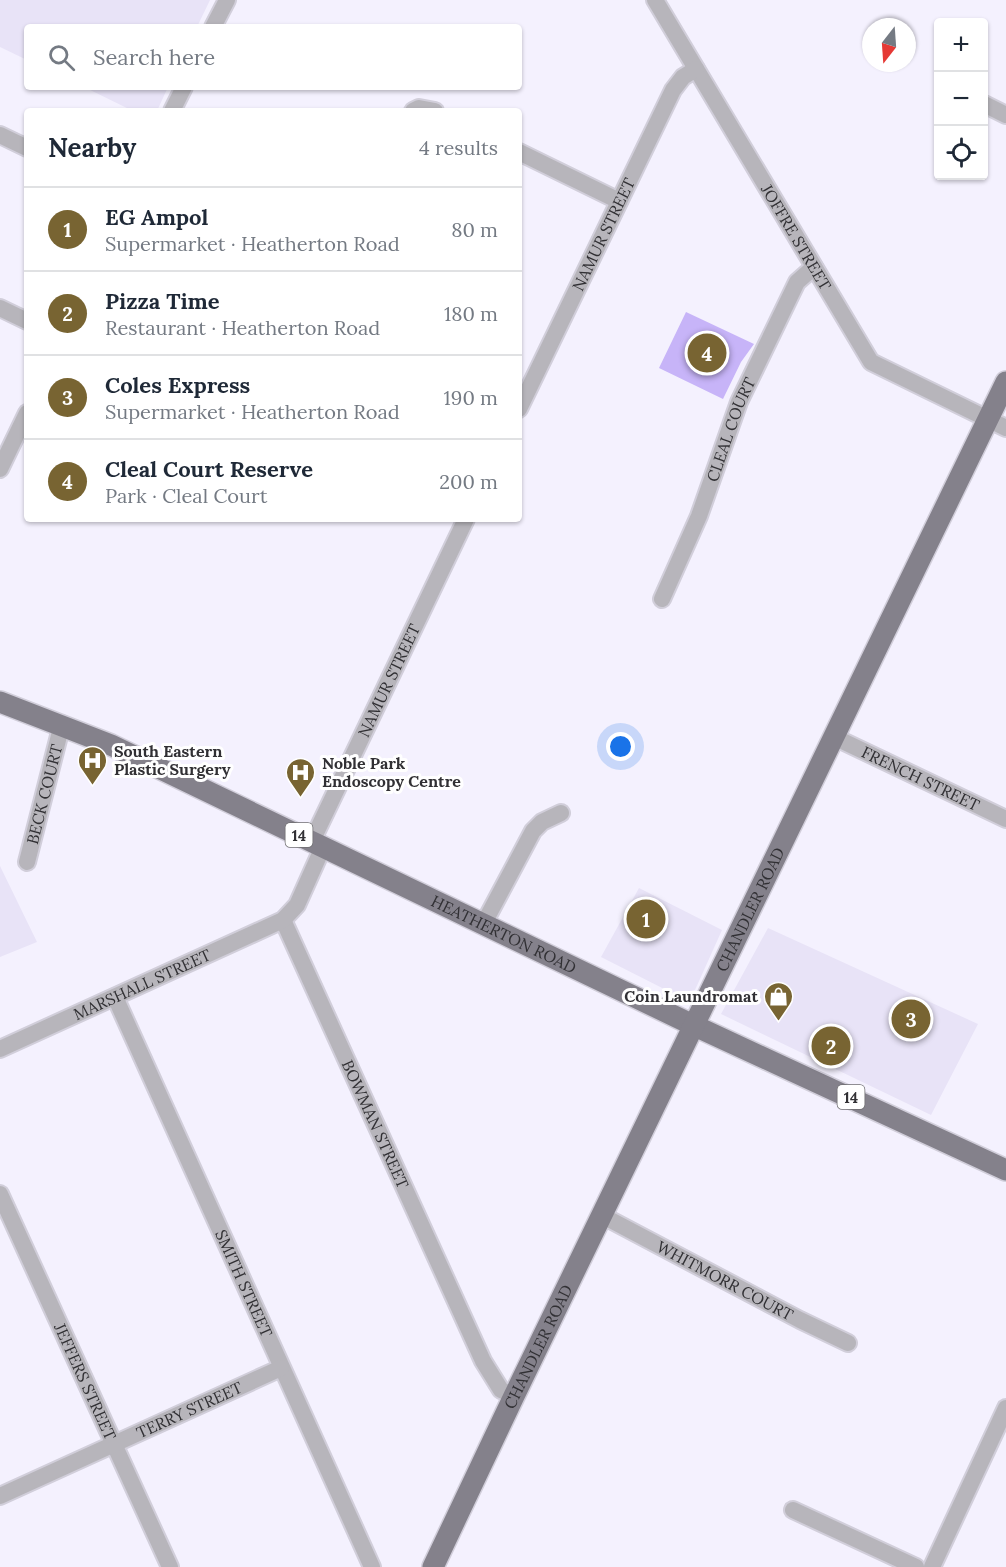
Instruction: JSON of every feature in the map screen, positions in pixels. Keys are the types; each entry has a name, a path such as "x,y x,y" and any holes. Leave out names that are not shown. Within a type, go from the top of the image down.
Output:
{"main road":[{"name":"CHANDLER ROAD","path":"433,1567 834,737 997,423 1006,382"},
{"name":"HEATHERTON ROAD","path":"0,702 62,724 111,745 695,1026 1006,1170"}],"street":[{"path":"215,24 227,0"},
{"name":"JOFFRE STREET","path":"655,0 871,362 997,423"},
{"name":"NAMUR STREET","path":"522,403 673,90 683,77 696,69"},
{"path":"174,108 182,90"},
{"path":"988,106 1006,115"},
{"path":"0,135 24,147"},
{"path":"522,153 619,201"},
{"name":"CLEAL COURT","path":"662,599 699,516 739,402 797,282 814,267"},
{"path":"0,308 24,320"},
{"path":"0,469 24,419"},
{"name":"NAMUR STREET","path":"318,844 465,522"},
{"name":"BECK COURT","path":"27,862 62,724"},
{"name":"FRENCH STREET","path":"834,737 1006,819"},
{"path":"483,925 533,831 542,822 561,813"},
{"path":"283,920 297,904 318,844"},
{"name":"MARSHALL STREET","path":"0,1049 283,920"},
{"name":"BOWMAN STREET","path":"283,920 483,1361 501,1390 514,1396"},
{"name":"SMITH STREET","path":"115,998 372,1567"},
{"name":"JEFFERS STREET","path":"0,1194 170,1567"},
{"name":"WHITMORR COURT","path":"603,1216 848,1343"},
{"name":"TERRY STREET","path":"0,1496 281,1368"},
{"path":"932,1567 1006,1408"},
{"path":"793,1510 916,1567"}],"shaded area":[{"path":"0,0 210,0 198,24 24,24 24,59 0,47"},
{"path":"90,90 167,90 158,108 127,108"},
{"path":"686,312 754,344 741,362 723,399 659,368"},
{"path":"0,866 37,942 0,957"},
{"path":"639,888 722,930 695,990 674,994 601,957"},
{"path":"768,928 978,1024 931,1115 721,1014"}],"place":[{"name":"Cleal Court Reserve","path":"707,353"},
{"name":"South Eastern Plastic Surgery","path":"93,786"},
{"name":"Noble Park Endoscopy Centre","path":"301,798"},
{"name":"EG Ampol","path":"646,919"},
{"name":"Coles Express","path":"911,1019"},
{"name":"Coin Laundromat","path":"779,1022"},
{"name":"Pizza Time","path":"831,1046"}]}
